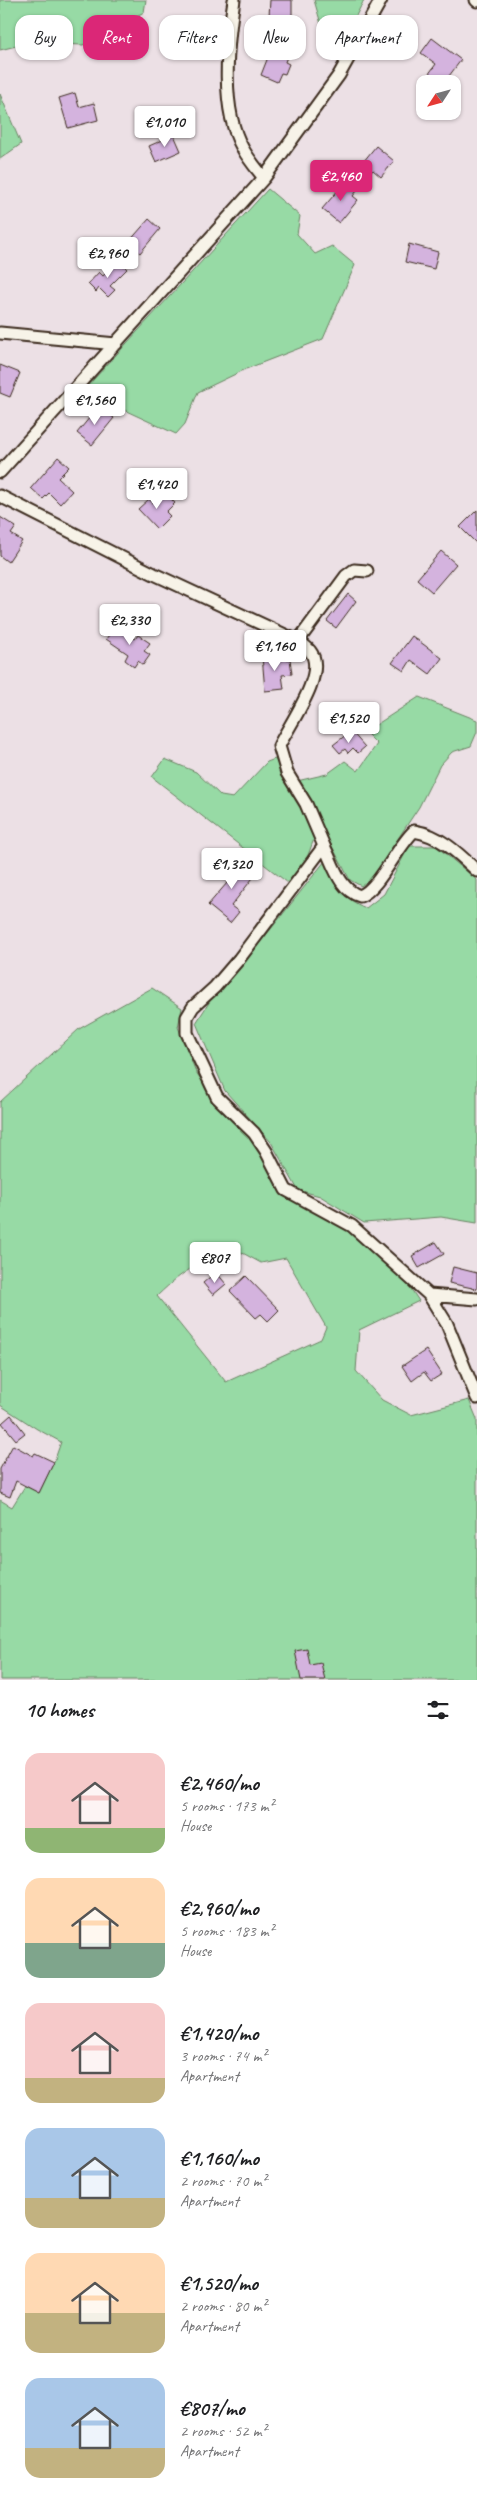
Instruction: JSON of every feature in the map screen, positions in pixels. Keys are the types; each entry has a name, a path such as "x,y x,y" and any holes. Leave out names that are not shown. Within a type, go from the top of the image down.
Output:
{"street":[{"path":"234,0 229,49 228,101 243,149 264,178"},
{"path":"0,472 264,178 339,74 381,0"},
{"path":"0,333 116,344"},
{"path":"0,496 154,574 298,641 311,651 315,674 311,687 279,746 280,754 347,890 360,896 373,889 392,858 414,831 429,833 455,851 477,871"},
{"path":"298,641 346,576 354,570 367,571"},
{"path":"324,846 239,959 215,987 193,1007 187,1017 187,1033 217,1097 254,1133 266,1151 286,1190 352,1226 429,1295 447,1324 477,1398"},
{"path":"429,1295 477,1299"}],"green space":[{"path":"0,0 146,0 144,12 138,15 83,15 83,45 73,45 73,15 15,15 15,46 0,50"},
{"path":"314,0 364,0 356,15 318,15"},
{"path":"0,94 21,144 0,159"},
{"path":"268,189 300,216 297,234 315,254 332,246 355,265 323,339 246,369 198,392 185,424 176,434 83,391"},
{"path":"419,697 477,720 477,732 471,746 452,752 440,765 419,807 371,879 361,886 350,880 297,781 327,774 345,761 358,771 377,744 365,732"},
{"path":"165,759 196,772 221,796 233,798 267,762 275,759 315,836 307,858 288,883 152,777"},
{"path":"409,846 436,846 477,880 477,1223 441,1217 364,1223 320,1196 298,1190 271,1142 225,1091 196,1023 210,1001 251,954 325,861 336,883 345,895 366,908 384,894"},
{"path":"152,988 182,1008 178,1027 196,1072 213,1097 255,1141 281,1189 356,1235 409,1286 419,1301 359,1330 356,1371 382,1400 411,1415 469,1400 477,1419 477,1680 0,1680 0,1500 12,1507 25,1486 39,1493 61,1442 0,1405 0,1102 79,1029","holes":["239,1251 261,1263 286,1258 326,1327 321,1339 226,1382 157,1296 185,1272 214,1258"]}],"building":[{"path":"270,0 292,0 292,15 269,15"},
{"path":"432,38 461,60 450,75 428,75 436,64 421,53"},
{"path":"267,60 286,60 285,62 289,64 285,74 281,73 277,82 261,75"},
{"path":"75,93 79,107 94,103 98,120 68,128 59,98"},
{"path":"174,135 181,151 156,162 149,146"},
{"path":"376,146 394,161 381,177 373,170 368,175 359,167"},
{"path":"346,181 357,191 353,196 358,200 339,223 322,209"},
{"path":"149,219 160,229 140,253 128,243"},
{"path":"409,244 438,252 434,269 405,262"},
{"path":"118,260 127,269 110,286 115,290 108,297 99,288 96,292 88,284 99,272 103,276"},
{"path":"0,365 20,373 10,397 0,393"},
{"path":"99,406 114,418 92,445 77,433"},
{"path":"58,457 69,467 58,478 72,491 60,504 49,493 43,499 31,488"},
{"path":"164,492 175,503 166,512 170,516 157,529 138,509 149,499 153,503"},
{"path":"477,510 477,544 460,527"},
{"path":"0,517 16,527 11,534 22,541 8,562 0,556"},
{"path":"441,551 456,564 432,592 417,579"},
{"path":"348,594 356,601 336,628 327,621"},
{"path":"116,625 135,639 138,635 150,643 144,651 150,655 143,665 138,661 134,667 125,660 128,654 106,639"},
{"path":"412,636 442,658 430,674 411,660 404,671 392,663"},
{"path":"277,655 278,660 290,659 292,674 282,675 284,689 265,691 262,656"},
{"path":"351,731 365,747 358,753 353,748 348,753 345,749 340,753 333,745"},
{"path":"235,858 256,874 231,906 239,912 230,923 208,905 234,875 226,869"},
{"path":"436,1242 444,1254 419,1268 412,1256"},
{"path":"453,1267 477,1273 477,1289 449,1283"},
{"path":"216,1272 226,1284 213,1295 203,1283"},
{"path":"246,1276 279,1310 268,1321 261,1314 256,1318 230,1291"},
{"path":"426,1350 442,1374 431,1381 424,1372 412,1381 402,1366"},
{"path":"11,1415 25,1433 16,1440 2,1423"},
{"path":"13,1445 33,1456 35,1453 54,1462 39,1493 16,1481 10,1497 0,1493 0,1469"},
{"path":"307,1649 310,1665 321,1663 325,1680 301,1680 295,1651"}]}
